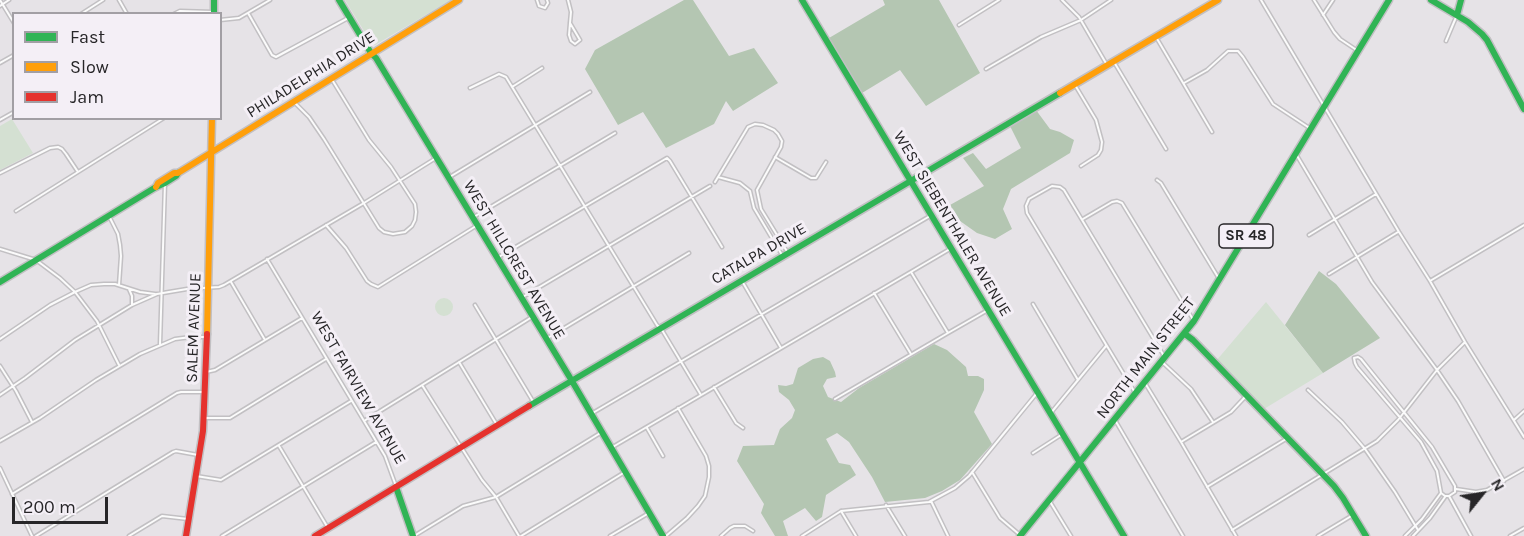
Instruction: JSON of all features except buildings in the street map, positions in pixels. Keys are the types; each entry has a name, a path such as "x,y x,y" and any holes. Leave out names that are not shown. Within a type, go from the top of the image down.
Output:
{"main road":[{"name":"WEST HILLCREST AVENUE","path":"339,0 664,536"},
{"name":"PHILADELPHIA DRIVE","path":"0,282 165,183 211,152 459,0"},
{"name":"WEST SIEBENTHALER AVENUE","path":"801,0 1124,536"},
{"name":"CATALPA DRIVE","path":"315,536 571,380 1218,0"},
{"name":"NORTH MAIN STREET","path":"1020,535 1194,321 1389,0"},
{"path":"1431,0 1475,27 1487,40 1524,109"},
{"path":"1457,15 1461,0"},
{"name":"SALEM AVENUE","path":"186,536 200,456 206,392 212,120"},
{"name":"PHILADELPHIA DRIVE","path":"156,187 158,183 178,173"},
{"path":"1185,334 1339,492 1366,536"},
{"name":"WEST FAIRVIEW AVENUE","path":"396,487 413,536"}],"street":[{"path":"0,0 12,19"},
{"path":"1,5 9,0"},
{"path":"84,12 103,0"},
{"path":"222,20 239,18 270,0"},
{"path":"537,0 542,8 547,6 547,0"},
{"path":"570,0 569,35 575,44 579,40 570,23"},
{"path":"959,25 999,0"},
{"path":"1062,0 1081,20 1166,148"},
{"path":"986,69 1041,37 1081,20 1111,0"},
{"path":"1261,0 1465,342 1524,436"},
{"path":"1314,0 1338,37 1358,51"},
{"path":"1323,15 1333,0"},
{"path":"178,12 197,12"},
{"path":"248,13 272,55 276,57 350,17"},
{"path":"1446,41 1457,15"},
{"path":"1156,37 1212,132"},
{"path":"1184,83 1207,70 1228,51 1238,51 1273,104 1311,129"},
{"path":"512,87 542,68"},
{"path":"470,88 499,74 506,77 701,395"},
{"path":"293,101 309,117 380,228 384,232 393,234 405,232 414,223 415,204 391,167 369,140 331,78"},
{"path":"1075,85 1096,120 1102,141 1098,155 1081,166"},
{"path":"448,178 590,92"},
{"path":"16,211 161,120"},
{"path":"715,182 747,128 752,124 764,125 778,134 782,145 757,190 761,209 785,254"},
{"path":"472,218 615,133"},
{"path":"0,173 50,148 58,147 66,153 78,172"},
{"path":"1296,154 1383,297 1437,370 1473,425 1504,481"},
{"path":"776,157 811,178 816,178 826,162"},
{"path":"0,395 75,340 132,305 157,294 219,287 231,282 436,158"},
{"path":"497,258 667,158 722,246"},
{"path":"718,177 740,183 750,191 757,213 785,254"},
{"path":"1157,180 1220,280"},
{"path":"160,344 165,183"},
{"path":"521,298 710,186"},
{"path":"1136,394 1025,209 1029,199 1052,186 1064,190 1164,360 1191,389 1213,422"},
{"path":"750,191 757,190"},
{"path":"1309,236 1377,194"},
{"path":"1082,220 1112,202 1122,202 1194,321"},
{"path":"109,215 118,234 120,245 118,285"},
{"path":"591,414 931,215"},
{"path":"326,225 335,234 364,277 372,285 378,287 477,225"},
{"path":"1430,281 1524,225"},
{"path":"1329,274 1399,232"},
{"path":"0,249 36,260 75,292 99,324 119,365"},
{"path":"611,448 951,249"},
{"path":"546,339 689,253"},
{"name":"WEST FAIRVIEW AVENUE","path":"267,259 387,461 396,487"},
{"path":"911,272 948,333"},
{"path":"741,280 781,348"},
{"path":"231,282 265,340"},
{"path":"0,339 42,310 91,285 118,285 157,294"},
{"path":"129,289 132,305"},
{"path":"874,293 911,354"},
{"path":"1033,304 1078,380"},
{"path":"475,305 534,403"},
{"path":"836,399 988,310"},
{"path":"364,421 532,316"},
{"path":"206,372 215,370 302,318"},
{"path":"0,441 119,365 160,344 182,338 207,337"},
{"path":"1232,530 1385,435 1437,370 1465,342"},
{"path":"1050,414 1106,346"},
{"path":"1405,536 1441,493 1437,471 1421,442 1358,367 1354,358 1361,358 1405,412 1436,452 1456,489"},
{"path":"204,418 230,418 327,359"},
{"path":"459,362 497,425"},
{"path":"0,366 32,422"},
{"path":"1144,383 1236,536"},
{"path":"423,385 520,536 626,472"},
{"path":"714,387 736,423 743,428"},
{"path":"1308,390 1335,415 1365,449 1392,486 1418,530"},
{"path":"12,494 177,393 206,392"},
{"path":"802,536 841,511 930,501 955,489 962,484 1037,393"},
{"path":"1180,442 1230,412 1246,396"},
{"path":"196,476 221,480 352,401"},
{"path":"664,536 687,518 703,499 708,487 709,466 706,456 678,408"},
{"path":"1514,420 1524,411"},
{"path":"1114,420 1183,536"},
{"path":"646,427 663,456"},
{"path":"413,536 464,506 496,497 602,432"},
{"path":"1033,453 1062,435"},
{"path":"1207,487 1287,438"},
{"path":"222,536 376,442"},
{"path":"278,445 328,528"},
{"path":"0,468 34,536 175,452 200,456"},
{"path":"1456,489 1482,491 1492,488 1524,469"},
{"path":"972,472 999,516 1020,535"},
{"path":"1413,536 1447,496 1456,489"},
{"path":"1441,493 1447,496 1472,536"},
{"path":"1049,500 1071,536"},
{"path":"930,501 948,536"},
{"path":"886,506 905,536"},
{"path":"841,511 856,536"},
{"path":"610,536 649,512"},
{"path":"1318,536 1353,515"},
{"path":"129,536 162,516 188,519"},
{"path":"721,536 734,526 745,526 753,531"},
{"path":"1510,536 1524,528"}],"green space":[{"path":"345,0 451,0 375,45 372,44"},
{"path":"684,0 693,0 729,56 754,48 778,83 733,111 726,101 714,124 666,148 643,112 618,125 585,69 595,50"},
{"path":"883,0 939,0 980,73 926,106 900,70 862,93 829,38 885,5"},
{"path":"1036,110 1050,129 1074,140 1070,153 1011,189 1003,209 1012,229 995,239 977,233 960,221 950,205 984,186 963,158 973,153 986,169 1021,148 1010,126"},
{"path":"12,119 33,153 0,170 0,126"},
{"path":"1319,271 1336,284 1380,338 1323,373 1285,325"},
{"path":"440,298 448,298 453,303 451,314 440,316 435,311 435,303"},
{"path":"1266,302 1323,373 1264,409 1216,361"},
{"path":"934,344 947,350 966,367 968,376 978,376 984,379 984,390 974,412 992,444 960,480 942,491 925,498 885,502 849,442 837,433 826,439 839,463 850,465 856,475 826,495 822,517 816,521 805,508 783,521 788,536 775,536 761,513 764,504 737,461 743,446 774,445 780,429 792,418 795,410 789,400 779,392 778,385 793,384 798,368 813,359 823,357 830,361 836,377 827,379 823,386 828,397 841,402 859,388"}],"traffic: fast":[{"path":"214,0 214,12"},
{"path":"339,0 569,376 663,536"},
{"path":"802,0 1124,536"},
{"path":"1020,536 1194,321 1389,0"},
{"path":"1431,0 1468,22 1482,34 1524,109"},
{"path":"1457,15 1461,0"},
{"path":"529,406 1060,93"},
{"path":"0,282 178,173"},
{"path":"1185,334 1334,486 1366,536"},
{"path":"396,487 413,536"}],"traffic: slow":[{"path":"156,187 158,183 174,173 178,173 459,0"},
{"path":"1060,93 1218,0"},
{"path":"207,334 212,120"}],"traffic: jam":[{"path":"186,536 203,431 207,334"},
{"path":"315,536 529,406"}]}
